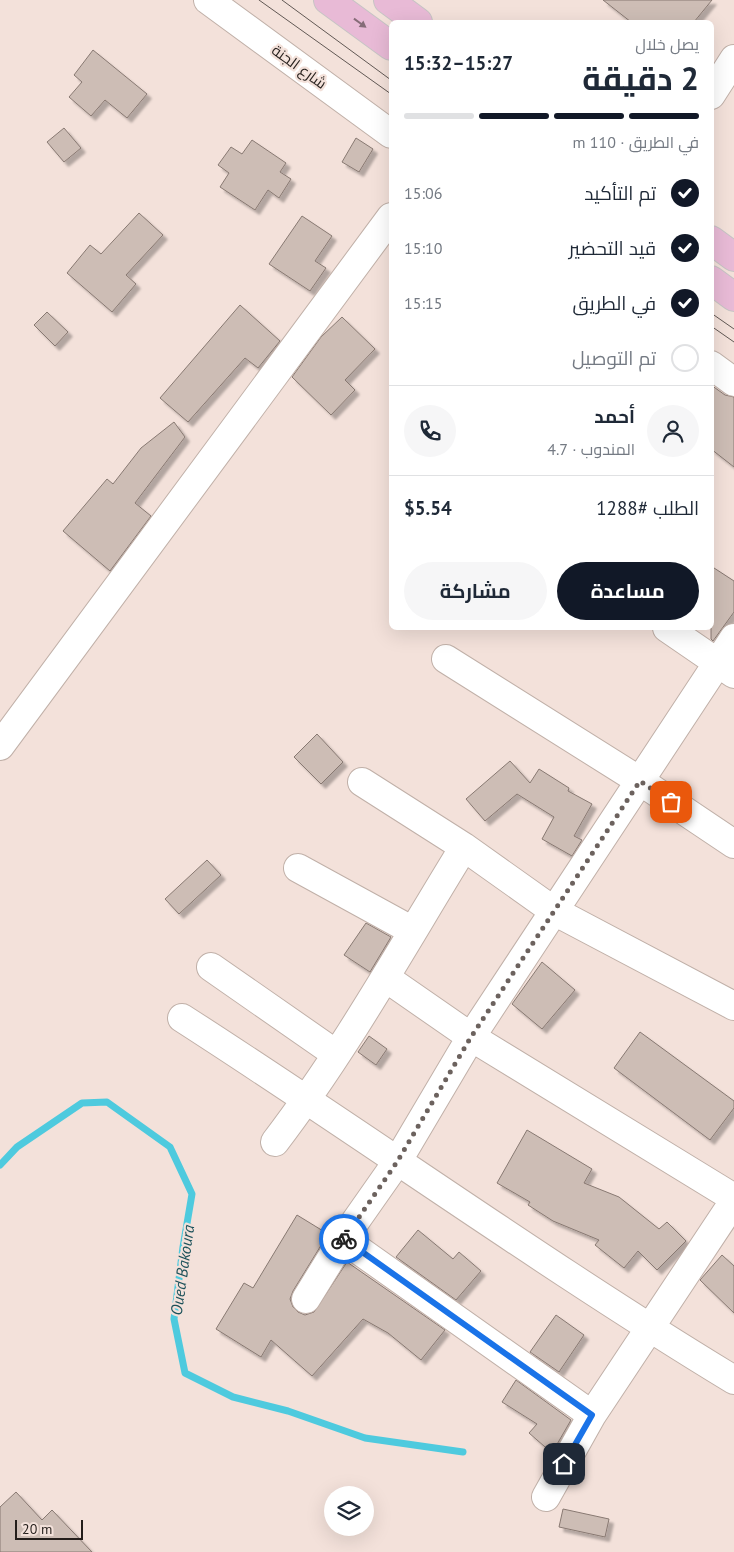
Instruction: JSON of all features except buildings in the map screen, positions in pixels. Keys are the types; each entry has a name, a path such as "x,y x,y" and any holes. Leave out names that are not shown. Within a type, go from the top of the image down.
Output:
{"main road":[{"path":"328,0 389,45"},
{"path":"388,0 415,20"},
{"path":"714,242 734,257"},
{"path":"714,282 734,297"}],"street":[{"name":"شارع الجنة","path":"208,0 389,133"},
{"path":"714,90 734,59"},
{"path":"0,746 389,220"},
{"path":"714,367 734,382"},
{"path":"670,630 725,669"},
{"path":"306,1299 343,1239 397,1162 471,1037 640,781 725,669 734,638"},
{"path":"446,659 640,781 734,844"},
{"path":"362,782 464,847 554,911 734,1006"},
{"path":"275,1142 308,1099 386,978 464,847"},
{"path":"298,868 413,931"},
{"path":"210,967 336,1054"},
{"path":"386,978 471,1037 734,1200 592,1415 546,1497"},
{"path":"182,1018 308,1099 397,1162 649,1329 734,1380"},
{"path":"343,1239 592,1415"}],"waterway":[{"name":"Oued Bakoura","path":"0,1165 17,1147 82,1103 107,1102 170,1147 192,1194 174,1319 185,1373 233,1397 288,1411 365,1438 463,1452"}],"tram line":[{"path":"259,0 389,93"},
{"path":"282,0 389,79"},
{"path":"714,315 734,329"},
{"path":"714,328 734,342"}],"way so far":[{"path":"344,1239 397,1162 471,1037 640,781 671,802"}],"route":[{"path":"344,1239 592,1415 564,1464"}]}
